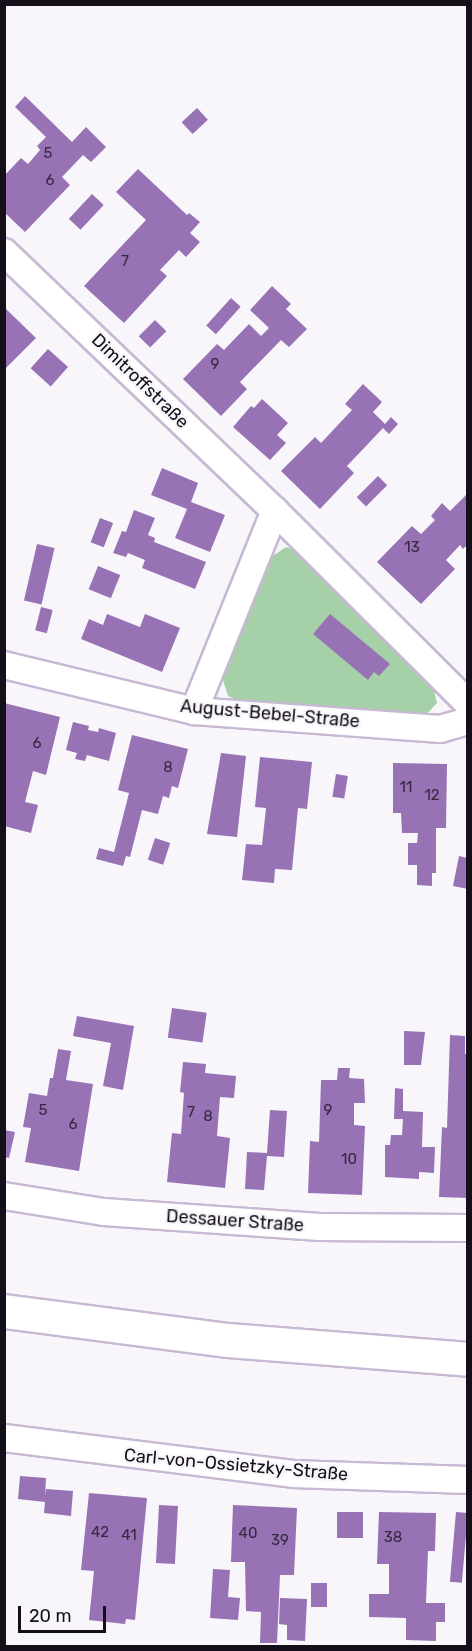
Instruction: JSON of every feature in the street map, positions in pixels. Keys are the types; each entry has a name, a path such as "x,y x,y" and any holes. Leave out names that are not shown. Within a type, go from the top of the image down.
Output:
{"main road":[{"path":"4,1311 228,1340 468,1359"}],"street":[{"name":"Dimitroffstraße","path":"4,252 275,511 468,703"},
{"path":"194,711 275,511"},
{"name":"August-Bebel-Straße","path":"4,665 194,711 440,729 468,721"},
{"name":"Dessauer Straße","path":"4,1196 104,1212 319,1227 468,1228"},
{"name":"Carl-von-Ossietzky-Straße","path":"4,1438 293,1474 468,1480"}],"green space":[{"path":"286,547 311,557 431,679 437,703 423,718 247,704 228,696 221,674 268,559"}],"building":[{"path":"25,96 72,142 86,127 106,147 91,162 83,155 62,177 70,185 25,232 4,212 4,176 21,158 28,164 40,150 37,146 46,137 15,107"},
{"path":"197,108 208,120 193,134 182,122"},
{"path":"138,169 187,215 189,213 200,222 190,233 200,242 186,257 179,250 160,270 167,276 124,323 84,286 146,220 116,192"},
{"path":"92,194 104,205 81,230 69,219"},
{"path":"272,286 291,304 286,309 307,329 289,347 281,340 240,382 247,389 221,416 183,379 217,344 224,350 249,324 261,336 269,328 250,310"},
{"path":"231,298 241,307 216,334 206,325"},
{"path":"4,307 36,338 4,370"},
{"path":"155,320 166,331 150,348 139,336"},
{"path":"48,349 68,367 51,386 31,368"},
{"path":"363,384 382,402 373,412 385,424 391,417 398,424 389,434 383,428 347,466 354,473 320,509 281,471 315,437 321,443 352,410 345,404"},
{"path":"262,399 288,423 277,435 286,443 270,460 233,427 251,406 254,408"},
{"path":"162,468 198,483 191,502 225,515 210,552 175,538 187,509 151,495"},
{"path":"378,476 387,485 366,506 357,497"},
{"path":"468,493 468,544 463,549 460,545 446,560 455,569 421,604 377,562 412,526 421,534 435,520 431,516 442,503 450,511"},
{"path":"134,510 155,518 148,535 155,538 154,542 206,562 195,589 142,568 145,560 128,553 126,557 113,553 122,531 126,532"},
{"path":"100,518 113,523 104,547 91,542"},
{"path":"37,544 55,548 41,605 24,601"},
{"path":"98,566 120,575 111,598 89,589"},
{"path":"41,607 53,610 47,633 35,630"},
{"path":"107,614 140,627 145,614 180,628 162,672 81,639 89,619 103,625"},
{"path":"330,614 390,664 379,676 374,672 368,680 313,634"},
{"path":"4,703 60,717 46,775 33,771 25,802 38,805 31,833 4,826"},
{"path":"73,722 89,726 88,730 98,732 99,728 116,733 109,761 87,755 85,761 75,759 77,753 66,750"},
{"path":"132,735 188,749 178,788 172,786 169,798 163,796 158,814 142,810 130,857 126,856 123,866 96,859 99,848 114,852 129,793 118,790"},
{"path":"221,753 246,756 237,837 207,834"},
{"path":"260,757 312,762 307,809 298,808 292,870 275,869 274,883 242,880 246,844 262,845 266,808 255,807"},
{"path":"393,763 447,764 446,828 436,828 436,873 432,873 432,886 417,885 417,865 408,865 408,843 417,843 418,833 402,833 401,813 393,813"},
{"path":"336,774 348,776 344,799 332,797"},
{"path":"155,838 170,843 163,865 148,860"},
{"path":"459,856 468,858 468,889 453,886"},
{"path":"172,1008 207,1013 202,1043 168,1038"},
{"path":"77,1016 134,1026 123,1090 103,1086 111,1043 73,1036"},
{"path":"404,1031 425,1032 421,1065 404,1065"},
{"path":"450,1035 465,1036 465,1054 468,1054 468,1198 439,1197 442,1127 447,1128"},
{"path":"58,1049 71,1051 66,1080 93,1084 79,1171 25,1162 31,1128 23,1127 29,1093 47,1096"},
{"path":"183,1062 206,1064 205,1073 236,1076 234,1098 220,1097 217,1136 230,1138 225,1188 167,1182 172,1133 181,1134 184,1093 180,1092"},
{"path":"338,1068 350,1068 349,1078 364,1079 365,1103 354,1103 354,1125 365,1126 362,1195 308,1193 310,1141 319,1142 321,1080 337,1080"},
{"path":"395,1088 403,1089 403,1111 423,1112 422,1147 435,1147 434,1173 419,1172 419,1179 385,1177 385,1145 390,1145 391,1135 402,1135 403,1119 394,1119"},
{"path":"270,1110 287,1111 284,1157 267,1156 264,1190 245,1189 247,1152 267,1153"},
{"path":"4,1130 15,1132 9,1158 4,1157"},
{"path":"20,1476 46,1478 45,1496 46,1489 73,1491 71,1516 44,1513 45,1502 18,1499"},
{"path":"89,1493 147,1498 135,1620 126,1619 125,1624 89,1620 94,1571 81,1570"},
{"path":"159,1505 178,1506 175,1564 156,1563"},
{"path":"233,1505 297,1508 294,1575 280,1575 277,1643 260,1643 261,1612 246,1611 245,1562 231,1562"},
{"path":"337,1512 363,1512 363,1538 337,1538"},
{"path":"379,1512 436,1513 435,1551 428,1551 426,1603 445,1603 445,1622 436,1622 436,1641 406,1640 406,1618 369,1617 369,1594 389,1594 389,1564 377,1564"},
{"path":"456,1512 468,1513 462,1583 450,1582"},
{"path":"213,1569 230,1570 228,1597 240,1598 238,1620 210,1618"},
{"path":"311,1583 327,1583 327,1607 311,1607"},
{"path":"280,1598 307,1599 305,1641 287,1640 287,1625 279,1624"}]}
